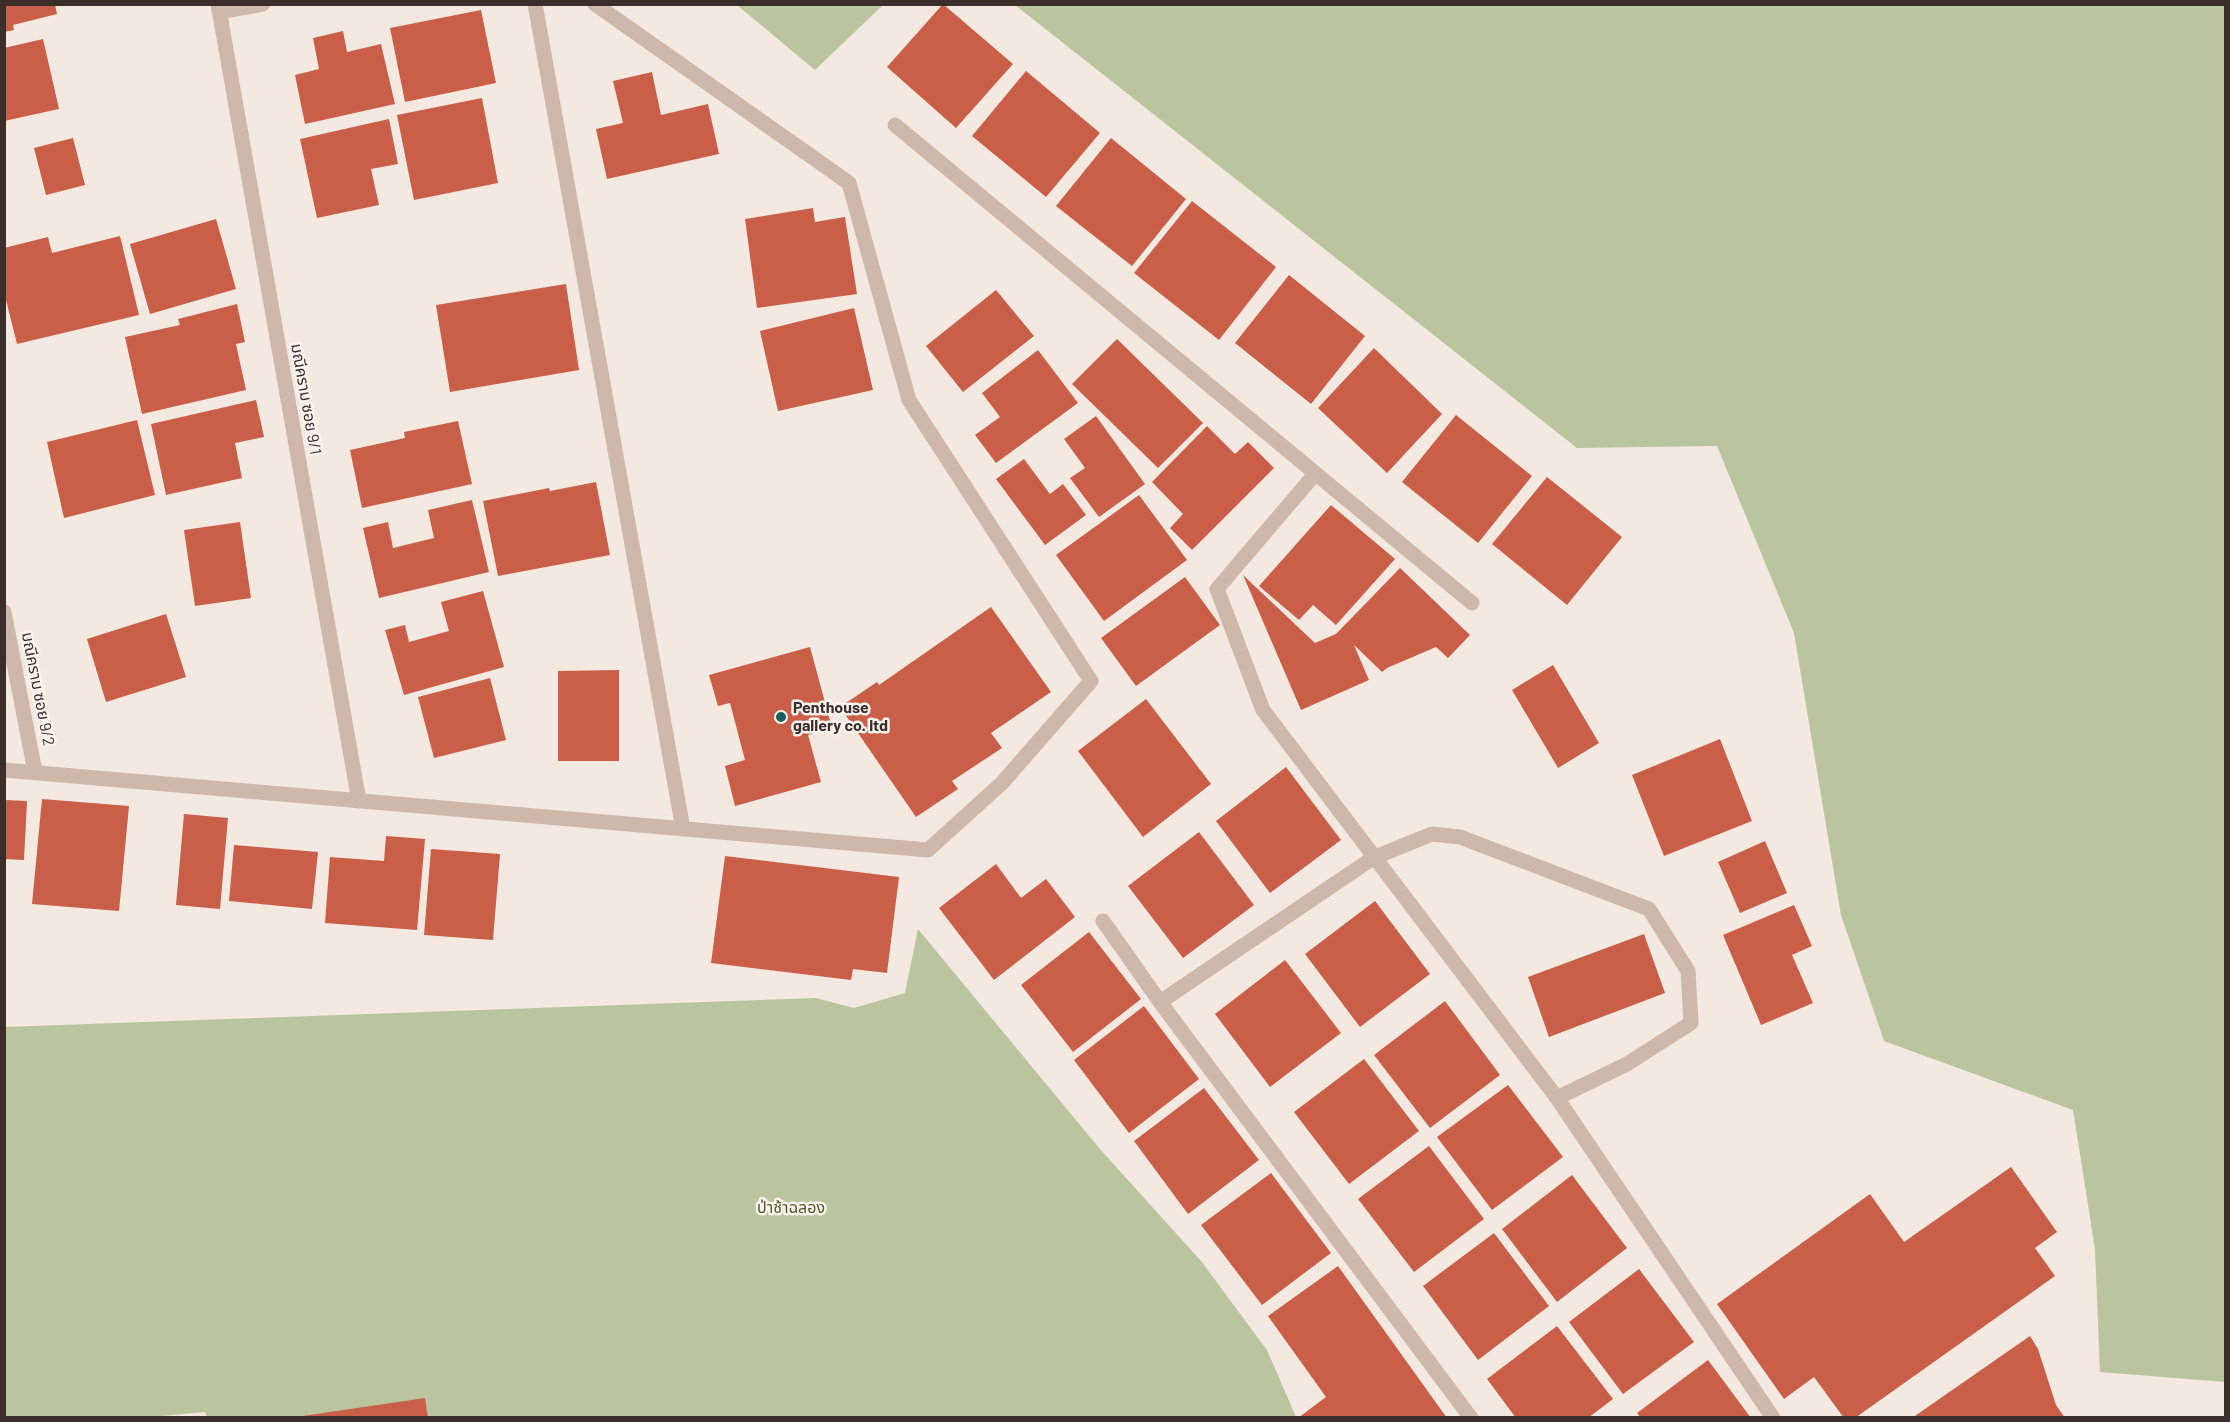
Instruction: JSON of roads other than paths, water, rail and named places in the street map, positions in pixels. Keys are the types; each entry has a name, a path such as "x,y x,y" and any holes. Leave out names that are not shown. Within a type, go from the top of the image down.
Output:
{"street":[{"path":"219,8 263,4"},
{"path":"536,4 683,829"},
{"path":"4,770 928,850 1002,783 1091,681 909,399 849,183 595,4"},
{"name":"มณีคราม ซอย 9/1","path":"219,8 359,801"},
{"path":"895,125 1472,603"},
{"path":"1315,474 1217,589 1263,710 1557,1098 1773,1418"},
{"name":"มณีคราม ซอย 9/2","path":"4,612 35,772"},
{"path":"1160,1002 1373,858 1432,834 1460,837 1649,909 1688,971 1691,1023 1627,1064 1557,1098"},
{"path":"1103,921 1160,1002 1471,1418"}],"place":[{"name":"Penthouse gallery co. ltd","path":"781,717"}],"park label":[{"name":"ป่าช้าฉลอง","path":"791,1208"}]}
